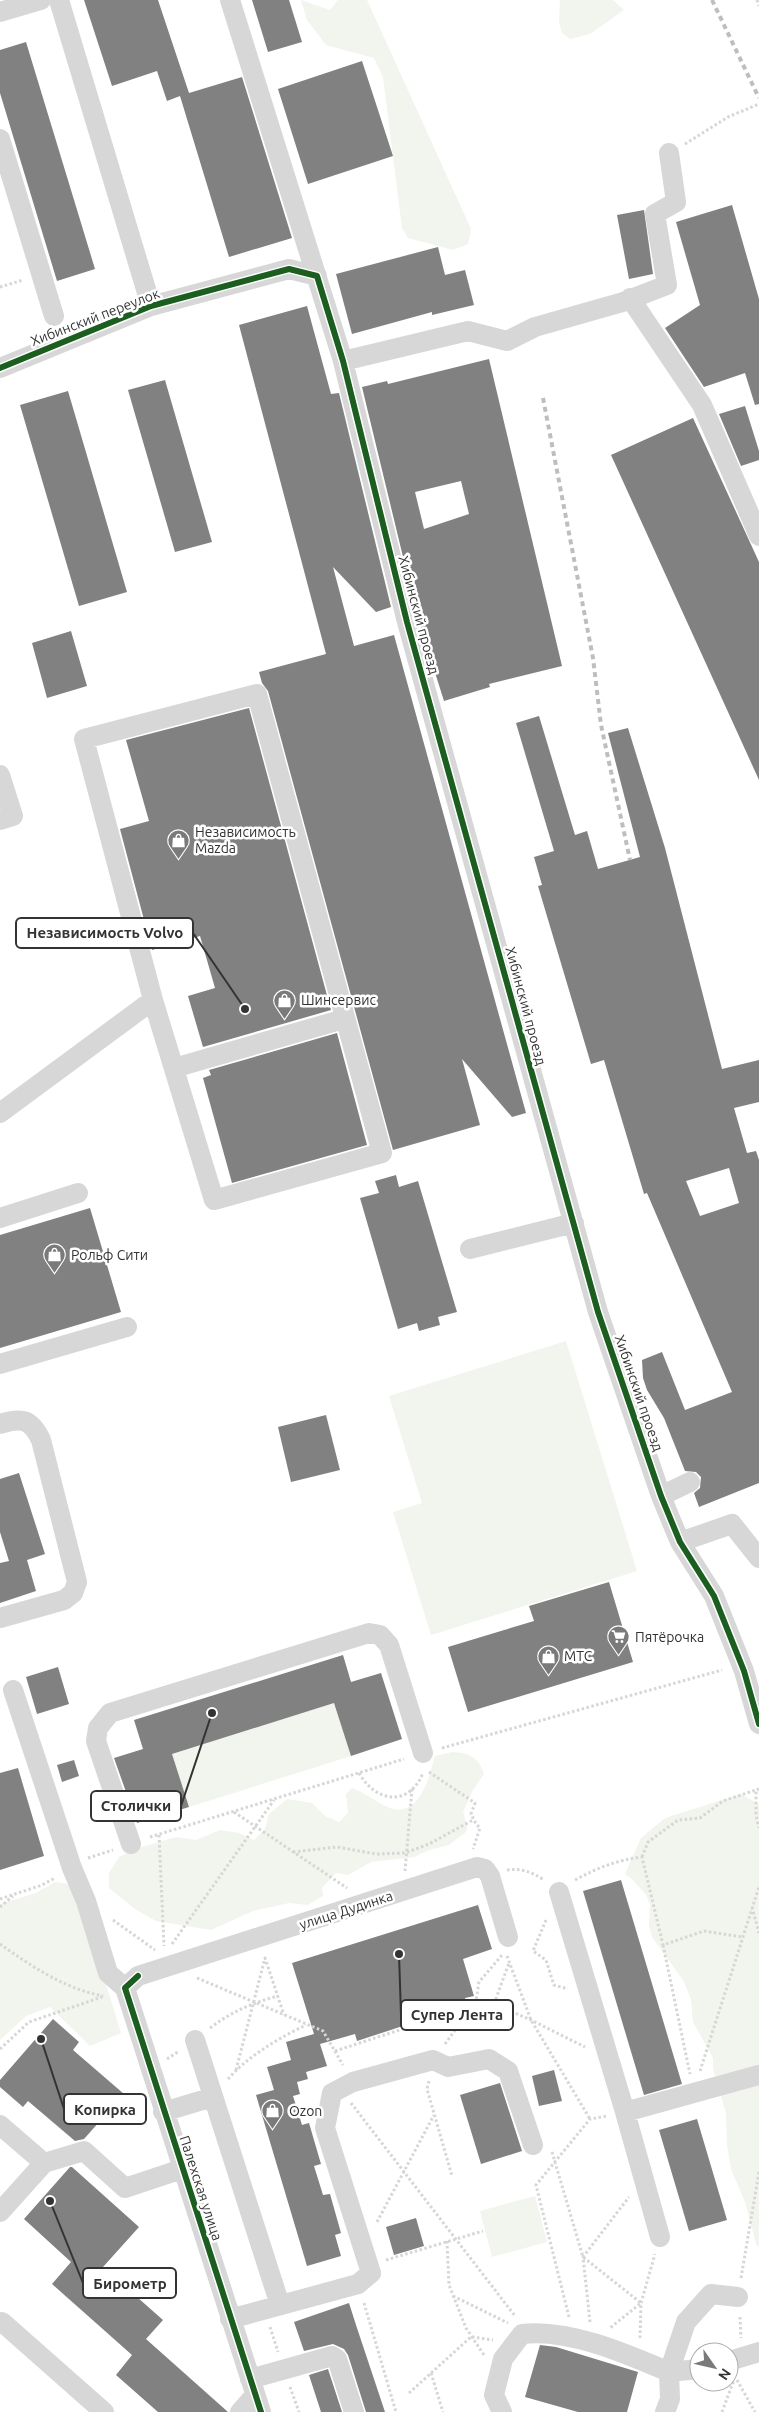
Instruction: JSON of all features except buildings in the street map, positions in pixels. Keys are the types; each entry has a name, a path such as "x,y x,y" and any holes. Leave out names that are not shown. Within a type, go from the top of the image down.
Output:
{"street":[{"path":"0,12 41,0"},
{"path":"59,0 151,306"},
{"name":"Хибинский проезд","path":"230,0 343,361 408,622 598,1312 660,1496 680,1542 714,1596 744,1670 759,1724"},
{"path":"0,139 54,316"},
{"path":"343,361 468,331 507,341 535,327 593,312 667,285 655,214 676,202 669,153"},
{"name":"Хибинский переулок","path":"0,368 151,306 289,269 317,276"},
{"path":"630,298 702,405 759,536"},
{"path":"257,694 382,1154 214,1200 153,1000 84,739 257,694"},
{"path":"0,775 13,816 0,820"},
{"path":"0,1113 153,1000"},
{"path":"174,1068 344,1019"},
{"path":"0,1218 78,1193"},
{"path":"470,1249 574,1223"},
{"path":"0,1364 127,1327"},
{"path":"0,1424 15,1419 25,1421 35,1428 41,1440 77,1582 74,1593 64,1600 0,1618"},
{"path":"660,1496 690,1482"},
{"path":"680,1542 732,1524 759,1558"},
{"path":"131,1844 96,1741 98,1728 110,1713 369,1633 380,1635 390,1645 423,1753"},
{"path":"13,1690 72,1868 86,1901 108,1973 132,1982"},
{"name":"улица Дудинка","path":"132,1982 165,1962 369,1903 477,1867 485,1869 490,1876"},
{"path":"490,1876 508,1937"},
{"path":"559,1892 660,2236"},
{"name":"Палехская улица","path":"132,1982 164,2112 255,2396"},
{"path":"195,2040 280,2306"},
{"path":"230,2319 358,2284 371,2273 325,2128 332,2093 347,2086 433,2060 448,2067 490,2059 508,2071 533,2145"},
{"path":"625,2112 759,2075"},
{"path":"164,2112 213,2097"},
{"path":"0,2125 44,2163"},
{"path":"0,2212 44,2163 84,2151 125,2188 182,2169"},
{"path":"665,2412 670,2399 669,2372 686,2322 711,2294 738,2297"},
{"path":"2,2322 104,2412"},
{"path":"502,2412 494,2395 504,2359 522,2334 536,2332 584,2341 669,2372 689,2370"},
{"path":"739,2365 759,2352"},
{"path":"240,2412 255,2396 332,2356 337,2359 354,2412"}],"path":[{"path":"757,0 759,6"},
{"path":"669,153 728,118 759,104"},
{"path":"0,1899 42,1885 89,1858 423,1753 726,1668 744,1670"},
{"path":"359,1773 371,1789 384,1796 402,1797 418,1785 425,1769 475,1803 472,1808 473,1820 480,1828"},
{"path":"404,1892 405,1853 412,1789"},
{"path":"694,2094 663,1945 642,1857 648,1842 678,1820 700,1818 723,1801 758,1790 756,1816 759,1828"},
{"path":"165,1962 274,1799"},
{"path":"233,1812 369,1903"},
{"path":"293,1852 337,1847 383,1854 405,1853 428,1844 473,1820"},
{"path":"158,1835 165,1962"},
{"path":"590,1994 554,1986 546,1960 533,1951 562,1888 596,1869 622,1859 642,1857"},
{"path":"490,1876 517,1869 531,1872 552,1885 559,1892"},
{"path":"694,2094 759,1887"},
{"path":"0,1907 15,1894"},
{"path":"86,1901 165,1962 190,1975 323,2031 335,2052 347,2086 404,2171 528,2333"},
{"path":"752,1907 759,1933"},
{"path":"663,1945 704,1931 742,1937"},
{"path":"0,1944 25,1962 73,1988 103,1996"},
{"path":"452,2176 427,2089 433,2060 473,2006 479,1982 505,1951 531,2020 590,2119"},
{"path":"236,2070 265,1958 284,2015"},
{"path":"494,2004 509,1963"},
{"path":"0,2049 29,2022 103,1996 132,1982"},
{"path":"335,2052 473,2006 494,2004 531,2020 609,2059"},
{"path":"213,2097 236,2070 286,2034 307,2024"},
{"path":"584,2341 542,2218 536,2185 590,2119 625,2112"},
{"path":"366,2256 404,2171 434,2115"},
{"path":"533,2145 548,2143 583,2257 584,2341"},
{"path":"583,2257 644,2178"},
{"path":"366,2256 447,2241 482,2231"},
{"path":"639,2360 641,2303 660,2236"},
{"path":"409,2393 472,2336 453,2296 450,2285 447,2241"},
{"path":"583,2257 641,2303"},
{"path":"358,2284 396,2412"},
{"path":"453,2296 528,2333"},
{"path":"584,2341 641,2303"},
{"path":"431,2373 443,2412"},
{"path":"739,2382 755,2412"}],"shaded area":[{"path":"301,0 330,10 338,0 367,0 471,229 468,244 453,250 408,238 402,228 383,77 374,58 326,45 307,20"},
{"path":"560,0 613,0 624,10 590,34 570,39 562,33 559,22"},
{"path":"566,1341 637,1571 431,1635 393,1512 422,1503 389,1396"},
{"path":"334,1703 351,1756 189,1807 172,1754"},
{"path":"452,1752 463,1753 476,1759 484,1774 473,1790 463,1812 467,1826 466,1832 449,1845 429,1850 414,1857 371,1862 348,1875 336,1873 322,1888 323,1896 308,1905 289,1903 253,1911 211,1930 156,1921 135,1909 109,1888 109,1873 119,1857 135,1849 176,1837 196,1840 220,1830 239,1833 254,1840 265,1829 269,1814 287,1799 312,1803 325,1816 339,1822 348,1813 346,1794 352,1788 390,1808 400,1809 409,1807 422,1793 435,1756"},
{"path":"741,1794 759,1804 759,2247 756,2244 745,2202 731,2169 727,2145 726,2113 713,2069 713,2058 693,2022 691,1999 683,1980 652,1937 649,1926 650,1905 646,1895 625,1874 641,1838 665,1818"},
{"path":"55,1882 70,1884 81,1903 121,2033 90,2046 50,2007 26,2016 0,2040 0,1904 36,1893"},
{"path":"535,2196 547,2242 492,2257 480,2211"}],"railway":[{"path":"712,0 759,98"},
{"path":"543,398 593,658 601,725 630,860"}],"cycle path":[{"path":"0,368 151,306 289,269 317,276 343,361 407,622 598,1312 661,1496 680,1542 714,1596 744,1671 759,1724"},
{"path":"138,1976 125,1988 261,2412"}],"place":[{"name":"Независимость Mazda","path":"179,859"},
{"name":"Независимость Volvo","path":"245,1009"},
{"name":"Шинсервис","path":"285,1019"},
{"name":"Рольф Сити","path":"55,1274"},
{"name":"Пятёрочка","path":"619,1656"},
{"name":"МТС","path":"548,1675"},
{"name":"Столички","path":"212,1713"},
{"name":"Супер Лента","path":"399,1954"},
{"name":"Копирка","path":"41,2039"},
{"name":"Ozon","path":"273,2130"},
{"name":"Бирометр","path":"50,2201"}]}
